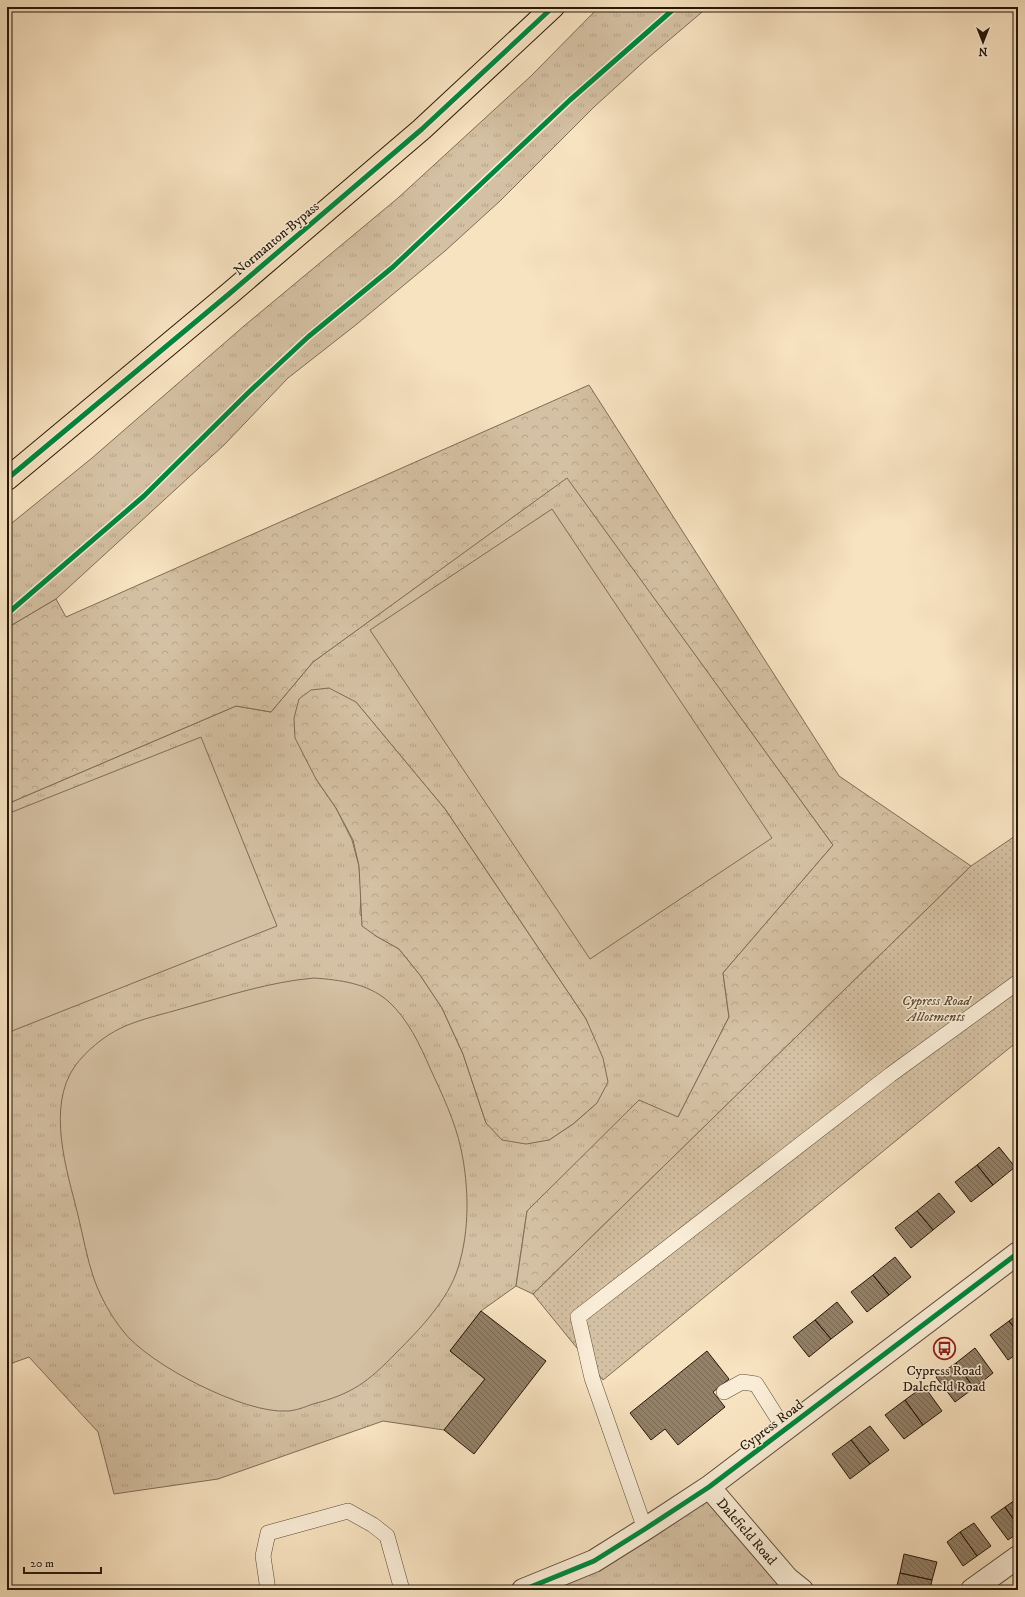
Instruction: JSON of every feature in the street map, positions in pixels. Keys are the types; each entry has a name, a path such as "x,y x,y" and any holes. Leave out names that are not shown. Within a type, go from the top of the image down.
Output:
{"main road":[{"name":"Normanton Bypass","path":"7,479 229,294 416,134 553,7"}],"street":[{"name":"Cypress Road","path":"523,1590 594,1561 645,1530 709,1487 1018,1253"},
{"name":"Dalefield Road","path":"709,1487 787,1578 802,1590"},
{"path":"972,1590 1018,1557"}],"lane":[{"path":"645,1530 572,1316 890,1075 1018,982"},
{"path":"724,1392 742,1382 759,1379 785,1430"},
{"path":"268,1590 263,1556 268,1533 348,1511 373,1525 387,1536 402,1590"}],"green space":[{"path":"599,7 708,7 649,57 594,107 500,201 445,251 357,324 288,378 224,445 56,599 7,628 7,527 92,458 244,326 398,198 531,76"},
{"path":"589,385 839,776 971,866 533,1294 516,1286 527,1211 639,1100 678,1117 729,1017 723,973 833,845 567,478 313,662 271,712 236,706 7,804 7,628 56,599 66,617"},
{"path":"567,477 833,845 723,973 729,1017 678,1117 527,1211 516,1286 481,1311 450,1351 485,1379 444,1430 383,1421 218,1479 114,1494 98,1432 29,1357 7,1365 7,804 236,706 271,712 313,662","holes":["356,702 445,809 586,1019 597,1103 573,1124 549,1140 486,1123 463,1054 442,1008 420,975 399,949 376,936 360,914 361,895 359,866 352,840 336,808 316,779"]},
{"path":"552,509 772,838 590,959 370,630"},
{"path":"329,688 356,702 445,809 586,1019 603,1058 608,1082 597,1103 573,1124 549,1140 526,1144 502,1140 486,1123 463,1054 442,1008 420,975 399,949 362,926 359,866 353,840 336,808 316,779 295,738 294,718 299,699 311,690"},
{"path":"201,737 277,926 7,1033 7,814"},
{"name":"Cypress Road Allotments","path":"1018,834 1018,1041 603,1380 533,1294 971,866"},
{"path":"314,978 343,981 362,986 380,995 402,1016 413,1033 452,1118 461,1149 467,1193 465,1239 458,1268 440,1303 424,1324 377,1372 359,1386 327,1400 300,1409 287,1411 269,1410 247,1405 224,1396 175,1372 136,1344 114,1319 97,1286 87,1255 65,1159 60,1120 62,1100 66,1082 79,1060 90,1049 121,1028 152,1017 248,990"},
{"path":"709,1487 802,1590 523,1590"}],"building":[{"path":"999,1147 1015,1167 993,1185 977,1165"},
{"path":"977,1165 993,1185 971,1202 955,1182"},
{"path":"939,1193 955,1212 933,1230 917,1211"},
{"path":"917,1211 933,1230 911,1248 895,1228"},
{"path":"895,1257 911,1277 889,1295 873,1275"},
{"path":"873,1275 889,1295 867,1312 851,1292"},
{"path":"837,1302 853,1322 831,1339 815,1320"},
{"path":"481,1311 546,1361 474,1454 444,1430 485,1379 450,1351"},
{"path":"1018,1314 1018,1333 1009,1321"},
{"path":"815,1320 831,1339 809,1357 793,1337"},
{"path":"1009,1321 1018,1333 1018,1353 1008,1360 990,1335"},
{"path":"975,1348 993,1373 974,1388 956,1363"},
{"path":"707,1351 729,1379 713,1392 725,1407 678,1445 665,1429 651,1440 630,1413"},
{"path":"956,1363 974,1388 955,1402 936,1377"},
{"path":"924,1386 942,1411 923,1425 905,1400"},
{"path":"905,1400 923,1425 904,1439 885,1415"},
{"path":"870,1426 889,1450 870,1464 851,1440"},
{"path":"851,1440 870,1464 850,1479 832,1454"},
{"path":"1018,1498 1018,1526 1005,1507"},
{"path":"1005,1507 1018,1526 1018,1533 1008,1540 991,1517"},
{"path":"974,1523 991,1546 977,1556 960,1532"},
{"path":"960,1532 977,1556 963,1566 947,1542"},
{"path":"904,1554 937,1562 932,1580 900,1573"},
{"path":"900,1573 932,1580 930,1590 896,1590"}],"cycle path":[{"path":"7,479 229,294 422,129 553,7"},
{"path":"7,614 144,496 248,393 308,337 393,267 570,100 676,7"},
{"path":"523,1590 594,1561 709,1487 1018,1253"}],"place":[{"name":"Cypress Road Dalefield Road","path":"944,1348"}]}
